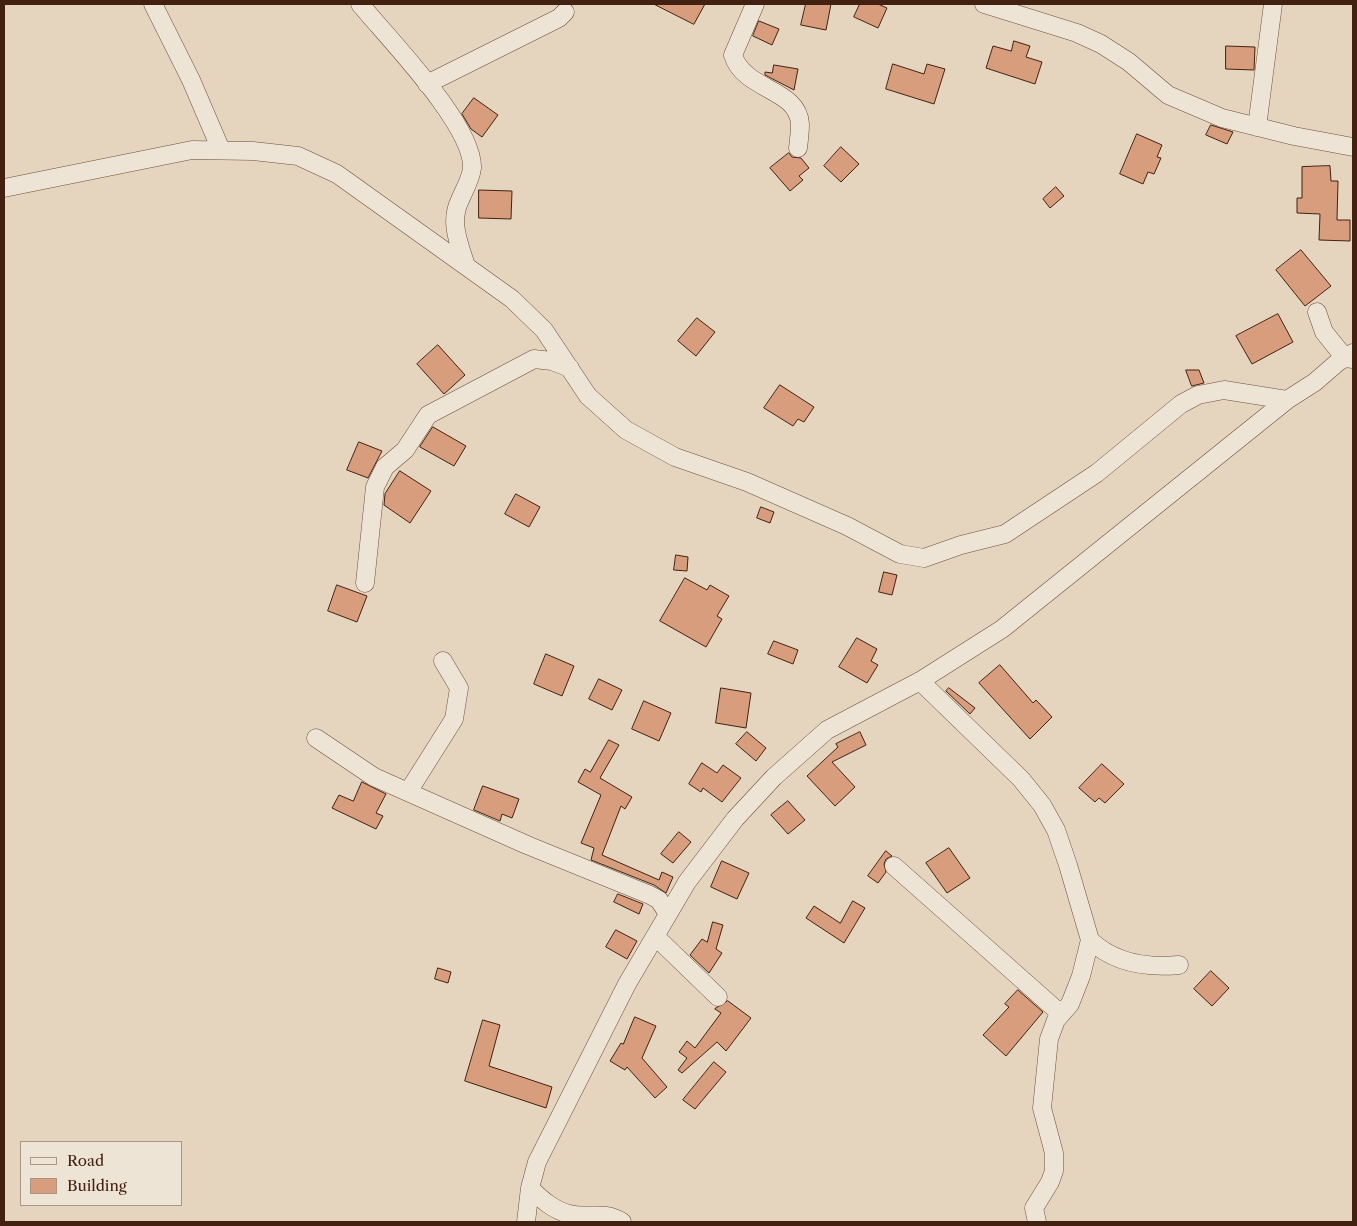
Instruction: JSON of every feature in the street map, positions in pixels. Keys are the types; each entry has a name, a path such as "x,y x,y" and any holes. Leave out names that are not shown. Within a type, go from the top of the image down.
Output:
{"street":[{"path":"153,4 191,80 221,150"},
{"path":"360,4 448,110 469,152 472,167 470,177 455,214 454,226 466,266"},
{"path":"755,4 733,55 737,67 747,76 788,100 796,110 800,123 798,148"},
{"path":"984,4 1012,8 1093,40 1129,62 1168,95 1222,118 1353,147"},
{"path":"1258,127 1273,4"},
{"path":"427,84 559,18 565,12"},
{"path":"4,188 192,150 253,151 298,156 337,174 512,299 544,330 588,396 626,430 675,457 747,482 847,526 900,554 924,558 961,545 1005,534 1097,474 1180,404 1198,395 1224,390 1287,400"},
{"path":"526,1222 530,1188 537,1162 627,984 687,882 729,827 774,777 827,730 920,681 1002,629 1287,400 1350,356 1324,332 1317,312"},
{"path":"365,582 374,487 385,467 405,450 428,415 534,360 552,361 570,368"},
{"path":"408,792 454,719 459,688 443,661"},
{"path":"920,681 1021,780 1042,805 1062,848 1090,940 1096,946 1128,962 1156,967 1179,965"},
{"path":"316,738 374,777 527,845 650,895 659,900 668,914"},
{"path":"894,866 1061,1014"},
{"path":"655,936 718,997"},
{"path":"1037,1222 1034,1208 1050,1182 1054,1171 1054,1153 1042,1108 1049,1039 1056,1020 1070,1004 1081,976 1090,940"},
{"path":"530,1188 545,1203 569,1214 606,1214 622,1222"}],"building":[{"path":"654,4 705,4 694,24"},
{"path":"806,4 831,4 826,30 801,25"},
{"path":"860,4 878,4 887,8 878,28 854,17"},
{"path":"759,21 779,29 772,45 753,36"},
{"path":"1014,41 1030,46 1026,57 1042,62 1035,84 986,68 993,46 1011,51"},
{"path":"1226,46 1255,47 1254,70 1226,69"},
{"path":"893,64 924,74 927,64 945,69 934,104 886,89"},
{"path":"774,65 798,69 794,90 765,75 765,72 772,73"},
{"path":"474,98 498,115 482,137 471,129 462,114"},
{"path":"1211,125 1233,132 1227,144 1206,135"},
{"path":"1137,134 1162,145 1157,157 1161,158 1154,174 1148,172 1143,184 1120,174"},
{"path":"841,147 859,164 841,182 824,166"},
{"path":"789,153 792,157 801,158 809,168 799,176 803,180 790,191 770,168"},
{"path":"1330,166 1331,181 1338,181 1337,220 1350,220 1350,241 1319,240 1320,214 1297,213 1297,198 1302,198 1302,167"},
{"path":"1056,187 1064,196 1050,208 1043,199"},
{"path":"479,190 512,191 511,219 479,218"},
{"path":"1301,250 1331,286 1305,306 1276,270"},
{"path":"1278,314 1293,342 1252,364 1236,336"},
{"path":"697,318 715,332 696,356 678,341"},
{"path":"438,345 465,375 444,394 417,364"},
{"path":"1186,370 1199,370 1204,383 1192,386"},
{"path":"780,385 814,407 804,422 798,419 793,426 764,408"},
{"path":"433,427 466,446 454,466 420,447"},
{"path":"359,442 382,451 368,478 347,470"},
{"path":"400,471 431,491 410,523 384,505 385,494"},
{"path":"516,494 540,507 529,527 505,514"},
{"path":"761,507 774,512 770,523 757,518"},
{"path":"676,555 688,557 687,571 674,570"},
{"path":"884,572 897,575 892,595 879,592"},
{"path":"685,578 707,590 710,585 729,596 717,616 722,619 706,647 660,621"},
{"path":"337,585 367,596 357,622 328,611"},
{"path":"857,638 877,649 871,661 878,665 867,683 839,667"},
{"path":"774,641 798,650 793,664 768,654"},
{"path":"546,654 574,666 562,696 534,684"},
{"path":"1000,665 1033,703 1036,700 1052,717 1030,739 979,683"},
{"path":"599,679 622,690 612,710 589,699"},
{"path":"721,688 751,693 746,728 716,723"},
{"path":"949,688 975,708 970,714 946,691"},
{"path":"644,701 671,713 659,741 632,729"},
{"path":"747,732 766,748 756,761 736,744"},
{"path":"860,732 866,745 832,762 855,787 835,806 807,776 838,747 836,744"},
{"path":"609,740 619,745 600,778 632,797 625,809 621,806 602,855 659,880 662,872 673,877 666,893 654,885 591,860 594,848 581,843 601,795 578,782 585,769 590,772"},
{"path":"702,763 717,773 723,765 741,778 722,802 703,788 701,792 689,784"},
{"path":"1102,764 1124,784 1105,803 1099,798 1095,802 1079,788"},
{"path":"362,782 386,794 376,813 383,816 376,829 332,808 339,795 353,801"},
{"path":"483,786 519,799 512,818 502,814 500,821 474,810"},
{"path":"788,801 805,820 788,834 771,815"},
{"path":"679,832 691,842 673,863 661,854"},
{"path":"949,848 970,878 947,893 926,863"},
{"path":"886,851 892,856 886,859 884,864 886,872 878,883 868,876"},
{"path":"722,861 749,873 737,899 711,887"},
{"path":"618,894 643,904 639,914 614,902"},
{"path":"853,901 865,908 844,943 806,918 814,906 840,923"},
{"path":"713,922 723,925 716,949 722,953 709,973 690,955 702,939 707,942"},
{"path":"616,930 637,941 627,959 606,947"},
{"path":"438,968 451,972 448,983 435,979"},
{"path":"1211,971 1229,988 1212,1006 1194,989"},
{"path":"1018,990 1043,1012 1006,1056 983,1035 1009,1007 1005,1004"},
{"path":"728,1001 751,1018 726,1051 717,1042 682,1073 678,1070 687,1058 679,1052 687,1041 695,1048 721,1013 715,1009"},
{"path":"635,1017 656,1026 642,1058 667,1087 655,1098 627,1067 625,1070 610,1061 621,1043 623,1044"},
{"path":"483,1020 500,1025 489,1066 552,1087 546,1108 465,1081"},
{"path":"714,1062 726,1072 695,1109 683,1100"}]}
